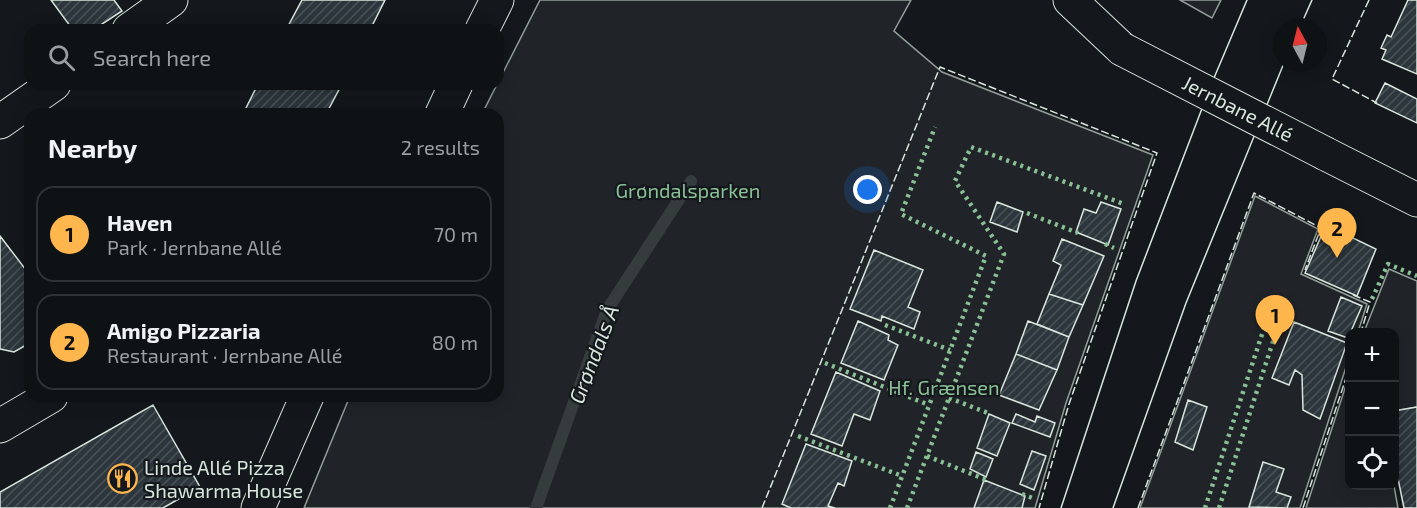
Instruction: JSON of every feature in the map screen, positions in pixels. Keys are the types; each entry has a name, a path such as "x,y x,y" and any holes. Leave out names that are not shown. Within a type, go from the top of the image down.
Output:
{"street":[{"path":"137,24 171,0"},
{"path":"485,24 497,0"},
{"name":"Jernbane Allé","path":"1070,0 1122,49 1417,200"},
{"path":"0,122 45,90"},
{"path":"445,108 453,90"},
{"path":"0,426 41,402"},
{"path":"258,508 304,402"}],"green space":[{"name":"Grøndalsparken","path":"540,0 911,0 894,31 942,72 1153,155 1066,403 1035,508 304,508 348,402 504,402 504,108 485,108 494,90 504,90 504,71"},
{"path":"1180,0 1221,0 1212,18"},
{"path":"1255,196 1318,229 1301,274 1367,304 1359,328 1345,328 1345,370 1300,508 1140,508"},
{"path":"1389,269 1417,281 1417,407 1399,410 1399,328 1366,328"},
{"path":"1345,388 1345,490 1395,490 1398,508 1306,508"}],"building":[{"path":"51,0 114,0 122,11 102,24 69,24"},
{"path":"302,0 385,0 373,24 289,24"},
{"path":"1408,0 1417,0 1417,74 1382,59 1386,50 1381,48 1387,35 1391,37"},
{"path":"1385,83 1417,99 1417,123 1375,103"},
{"path":"255,90 339,90 329,108 246,108"},
{"path":"997,202 1023,212 1017,232 990,222"},
{"path":"1101,202 1121,209 1108,245 1076,232 1084,209 1096,213"},
{"path":"1326,225 1376,249 1357,296 1305,273"},
{"path":"0,236 24,267 24,346 14,352 0,349"},
{"path":"1062,239 1104,256 1083,305 1049,294 1061,265 1053,261"},
{"path":"874,250 923,270 908,307 920,312 914,329 882,316 881,321 850,309"},
{"path":"1049,294 1083,305 1069,337 1037,324"},
{"path":"1341,297 1362,306 1352,328 1345,328 1345,337 1328,331"},
{"path":"858,321 889,335 888,340 898,345 884,380 841,363"},
{"path":"1028,321 1069,337 1057,370 1016,354"},
{"path":"1294,322 1345,342 1345,349 1320,419 1303,410 1302,375 1295,370 1289,385 1272,378"},
{"path":"1016,354 1057,370 1039,410 999,395"},
{"path":"836,372 880,391 870,420 854,414 842,446 811,434"},
{"path":"1188,400 1207,407 1193,450 1175,442"},
{"path":"153,405 200,487 163,508 0,508 0,492"},
{"path":"1417,407 1417,508 1404,508 1399,484 1399,410"},
{"path":"989,414 1010,423 997,456 977,448"},
{"path":"1016,414 1035,422 1037,416 1055,423 1050,437 1012,423"},
{"path":"806,444 852,461 844,486 838,483 828,506 835,508 791,508 782,504"},
{"path":"1032,451 1046,456 1034,490 1020,484"},
{"path":"976,452 993,459 986,477 970,469"},
{"path":"1263,462 1284,469 1276,492 1291,497 1287,508 1249,507"},
{"path":"984,480 1025,496 1022,508 974,508"}],"waterway":[{"name":"Grøndals Å","path":"536,508 607,310 691,181"}],"tram line":[{"path":"1061,508 1136,281 1211,85 1247,0"},
{"path":"1304,18 1312,0"},
{"path":"1113,508 1186,303 1280,72"}],"hedge":[{"path":"890,508 986,256 901,214 935,127"},
{"path":"907,508 1004,254 955,181 971,147 1124,204"},
{"path":"1027,213 1078,233"},
{"path":"1105,244 1114,248"},
{"path":"1372,299 1388,264 1417,276"},
{"path":"1205,508 1267,319"},
{"path":"1219,508 1279,323"},
{"path":"885,325 950,350"},
{"path":"825,363 929,405"},
{"path":"949,398 988,413"},
{"path":"798,436 902,476"},
{"path":"927,456 989,481"},
{"path":"1022,494 1035,499"}],"fence":[{"path":"1369,0 1332,79 1377,103"},
{"path":"762,508 940,67 1157,153 1069,404 1039,508"},
{"path":"1138,508 1254,193 1321,228 1305,270"},
{"path":"1353,295 1370,302 1362,328"},
{"path":"1303,508 1345,381"}],"place":[{"name":"Amigo Pizzaria","path":"1337,258"},
{"name":"Haven","path":"1275,345"},
{"name":"Linde Allé Pizza Shawarma House","path":"123,479"}],"park label":[{"name":"Hf. Grænsen","path":"944,387"}]}
